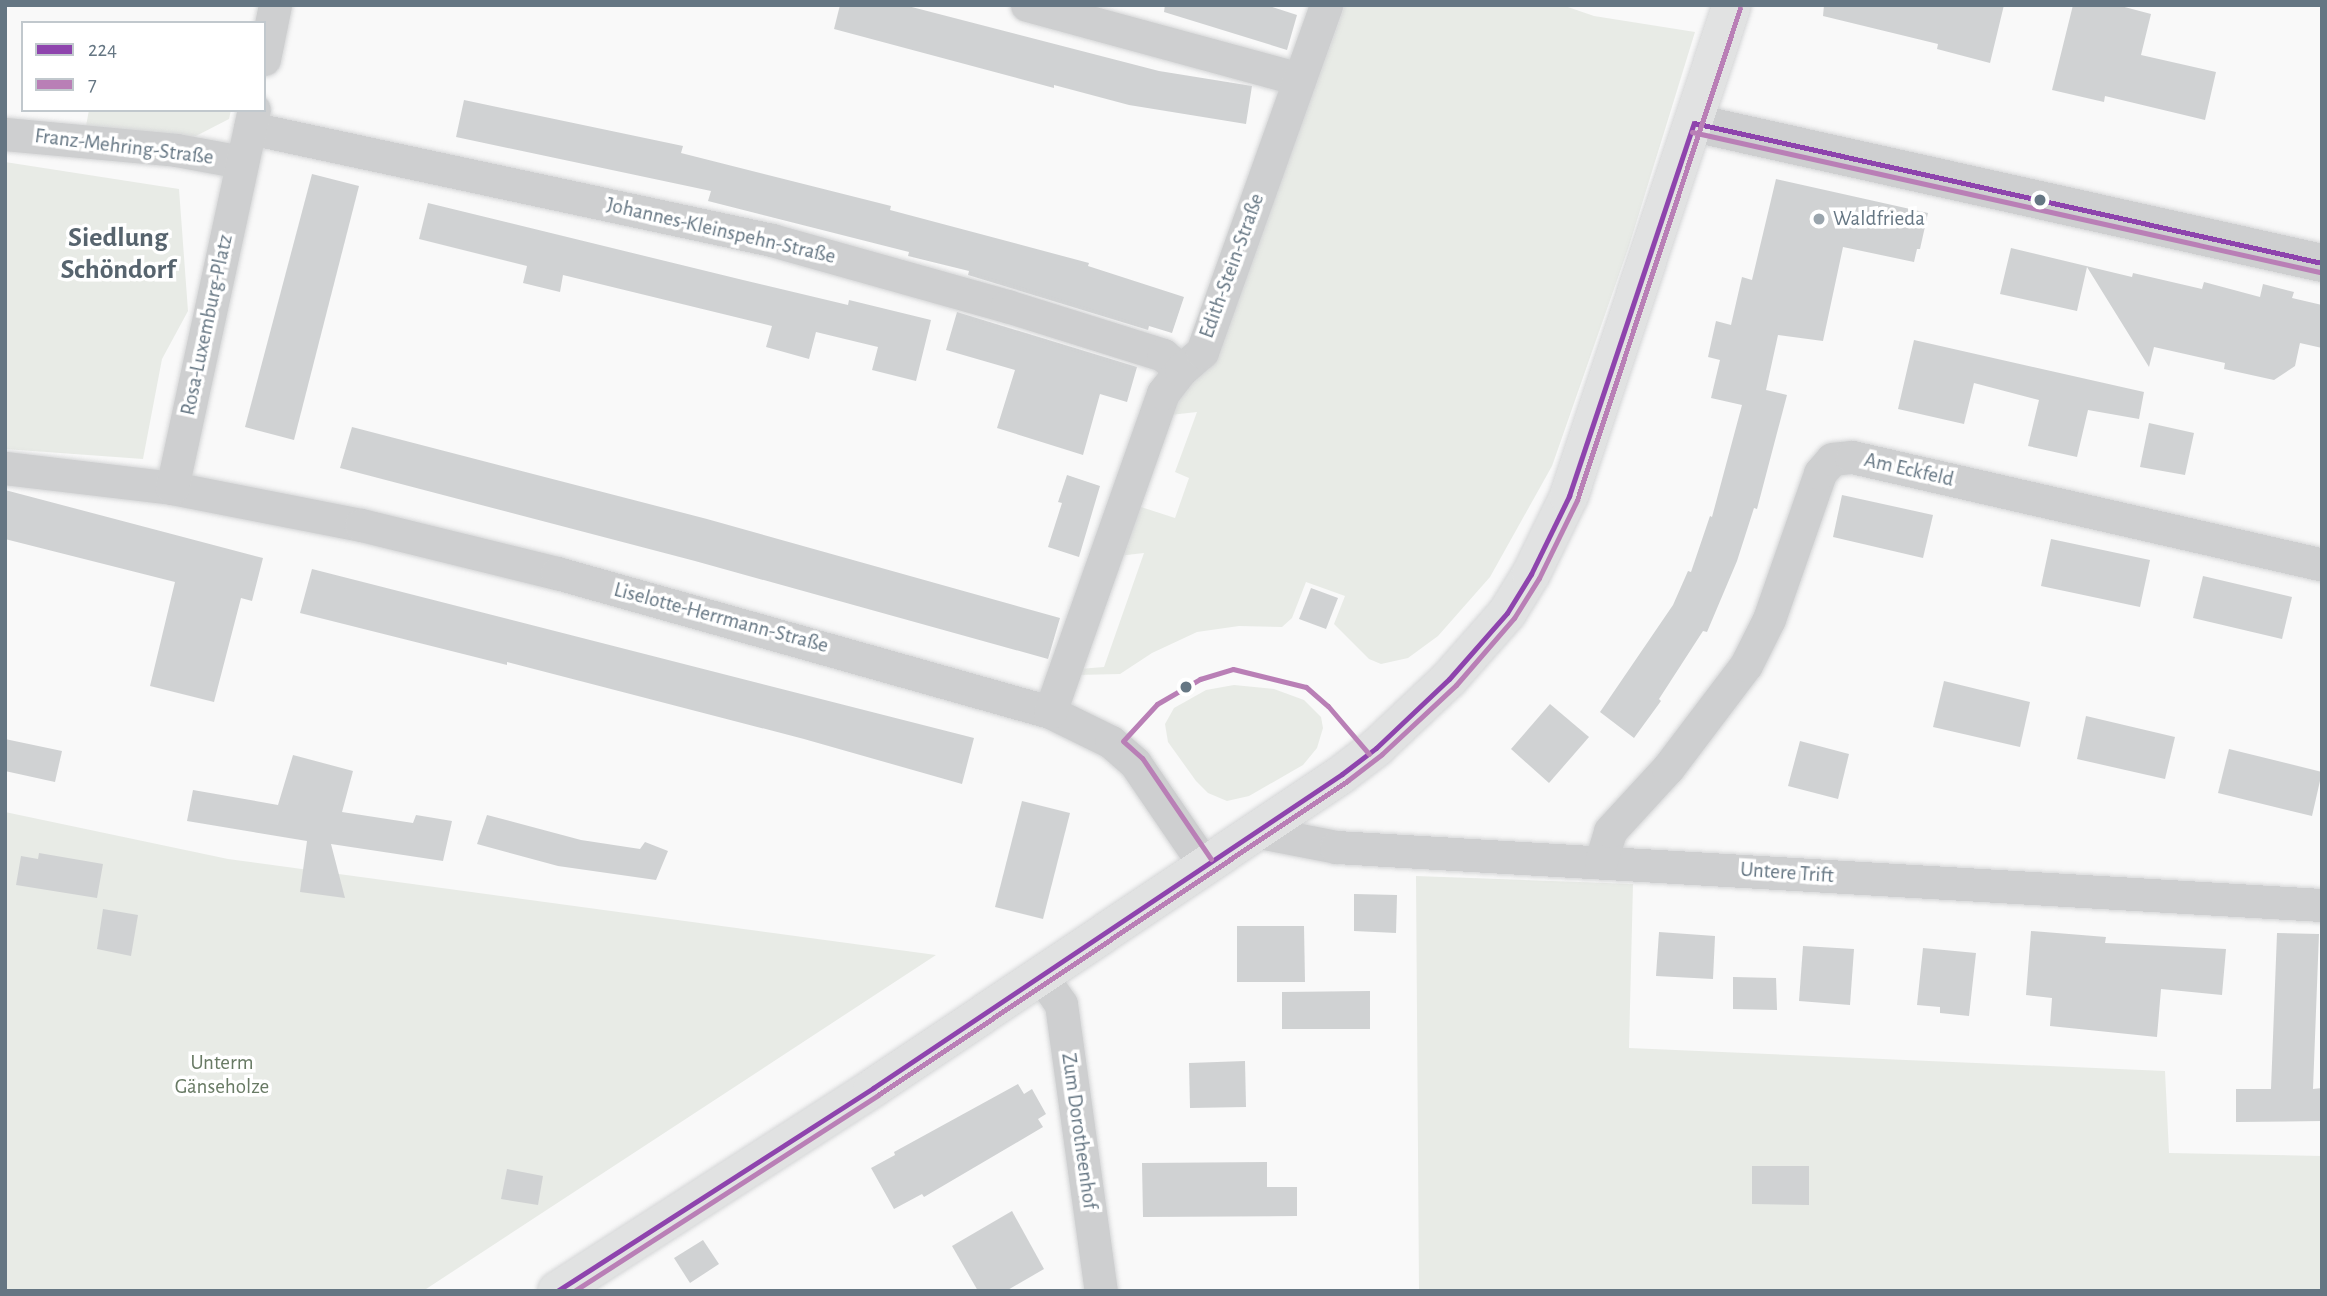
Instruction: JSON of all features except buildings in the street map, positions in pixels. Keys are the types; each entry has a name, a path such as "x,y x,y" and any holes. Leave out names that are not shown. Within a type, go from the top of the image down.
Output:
{"main road":[{"path":"557,1291 1042,977 1204,864 1342,774 1376,748 1449,678 1507,613 1569,496 1732,5"}],"street":[{"path":"266,49 275,5"},
{"path":"1027,5 1298,79"},
{"name":"Edith-Stein-Straße","path":"1050,712 1163,393 1181,370 1202,352 1326,5"},
{"name":"Johannes-Kleinspehn-Straße","path":"252,119 772,240 1007,306 1163,355 1181,370"},
{"name":"Rosa-Luxemburg-Platz","path":"172,488 252,119"},
{"path":"1694,123 2322,263"},
{"name":"Franz-Mehring-Straße","path":"5,134 176,150 242,162"},
{"name":"Am Eckfeld","path":"1601,861 1610,831 1691,740 1746,666 1769,619 1820,473 1832,459 1852,457 2322,565"},
{"name":"Liselotte-Herrmann-Straße","path":"5,468 172,488 361,525 557,573 1050,712 1111,742 1135,763 1204,864"},
{"name":"Untere Trift","path":"1254,831 1336,847 2322,905"},
{"name":"Zum Dorotheenhof","path":"1042,977 1061,1004 1101,1291"}],"green space":[{"path":"1345,5 1562,5 1594,16 1695,32 1629,246 1552,466 1490,577 1438,636 1408,658 1381,664 1369,659 1334,624 1345,596 1306,582 1292,618 1282,627 1239,626 1197,632 1152,653 1120,674 1077,675 1079,669 1104,667 1144,553 1118,556 1138,506 1175,518 1189,478 1175,472 1197,412 1170,415 1183,389 1216,359"},
{"path":"89,112 231,112 229,119 194,137 86,126"},
{"path":"5,162 179,189 188,311 162,359 143,459 5,449"},
{"path":"1234,685 1274,689 1304,700 1321,717 1323,728 1317,748 1303,765 1249,796 1227,801 1208,793 1196,781 1168,742 1165,724 1174,708 1206,690"},
{"name":"Unterm Gänseholze","path":"5,812 228,859 936,955 423,1291 5,1291"},
{"path":"1416,876 1633,884 1629,1048 2165,1071 2169,1153 2322,1156 2322,1291 1419,1291"}],"transit line":[{"name":"7","path":"574,1291 878,1095 1347,781 1382,754 1456,685 1514,618 1539,578 1577,500 1740,8"},
{"name":"224","path":"1694,123 2322,263"},
{"name":"224","path":"557,1291 873,1088 1342,774 1376,748 1449,679 1507,613 1531,574 1569,496 1694,123"},
{"name":"7","path":"1692,132 2320,272"},
{"name":"7","path":"1211,859 1142,758 1123,741 1157,704 1200,679 1233,669 1306,687 1328,706 1369,754"}],"place":[{"name":"Waldfrieda","path":"1819,219"}],"district":[{"name":"Siedlung Schöndorf","path":"118,254"}]}
